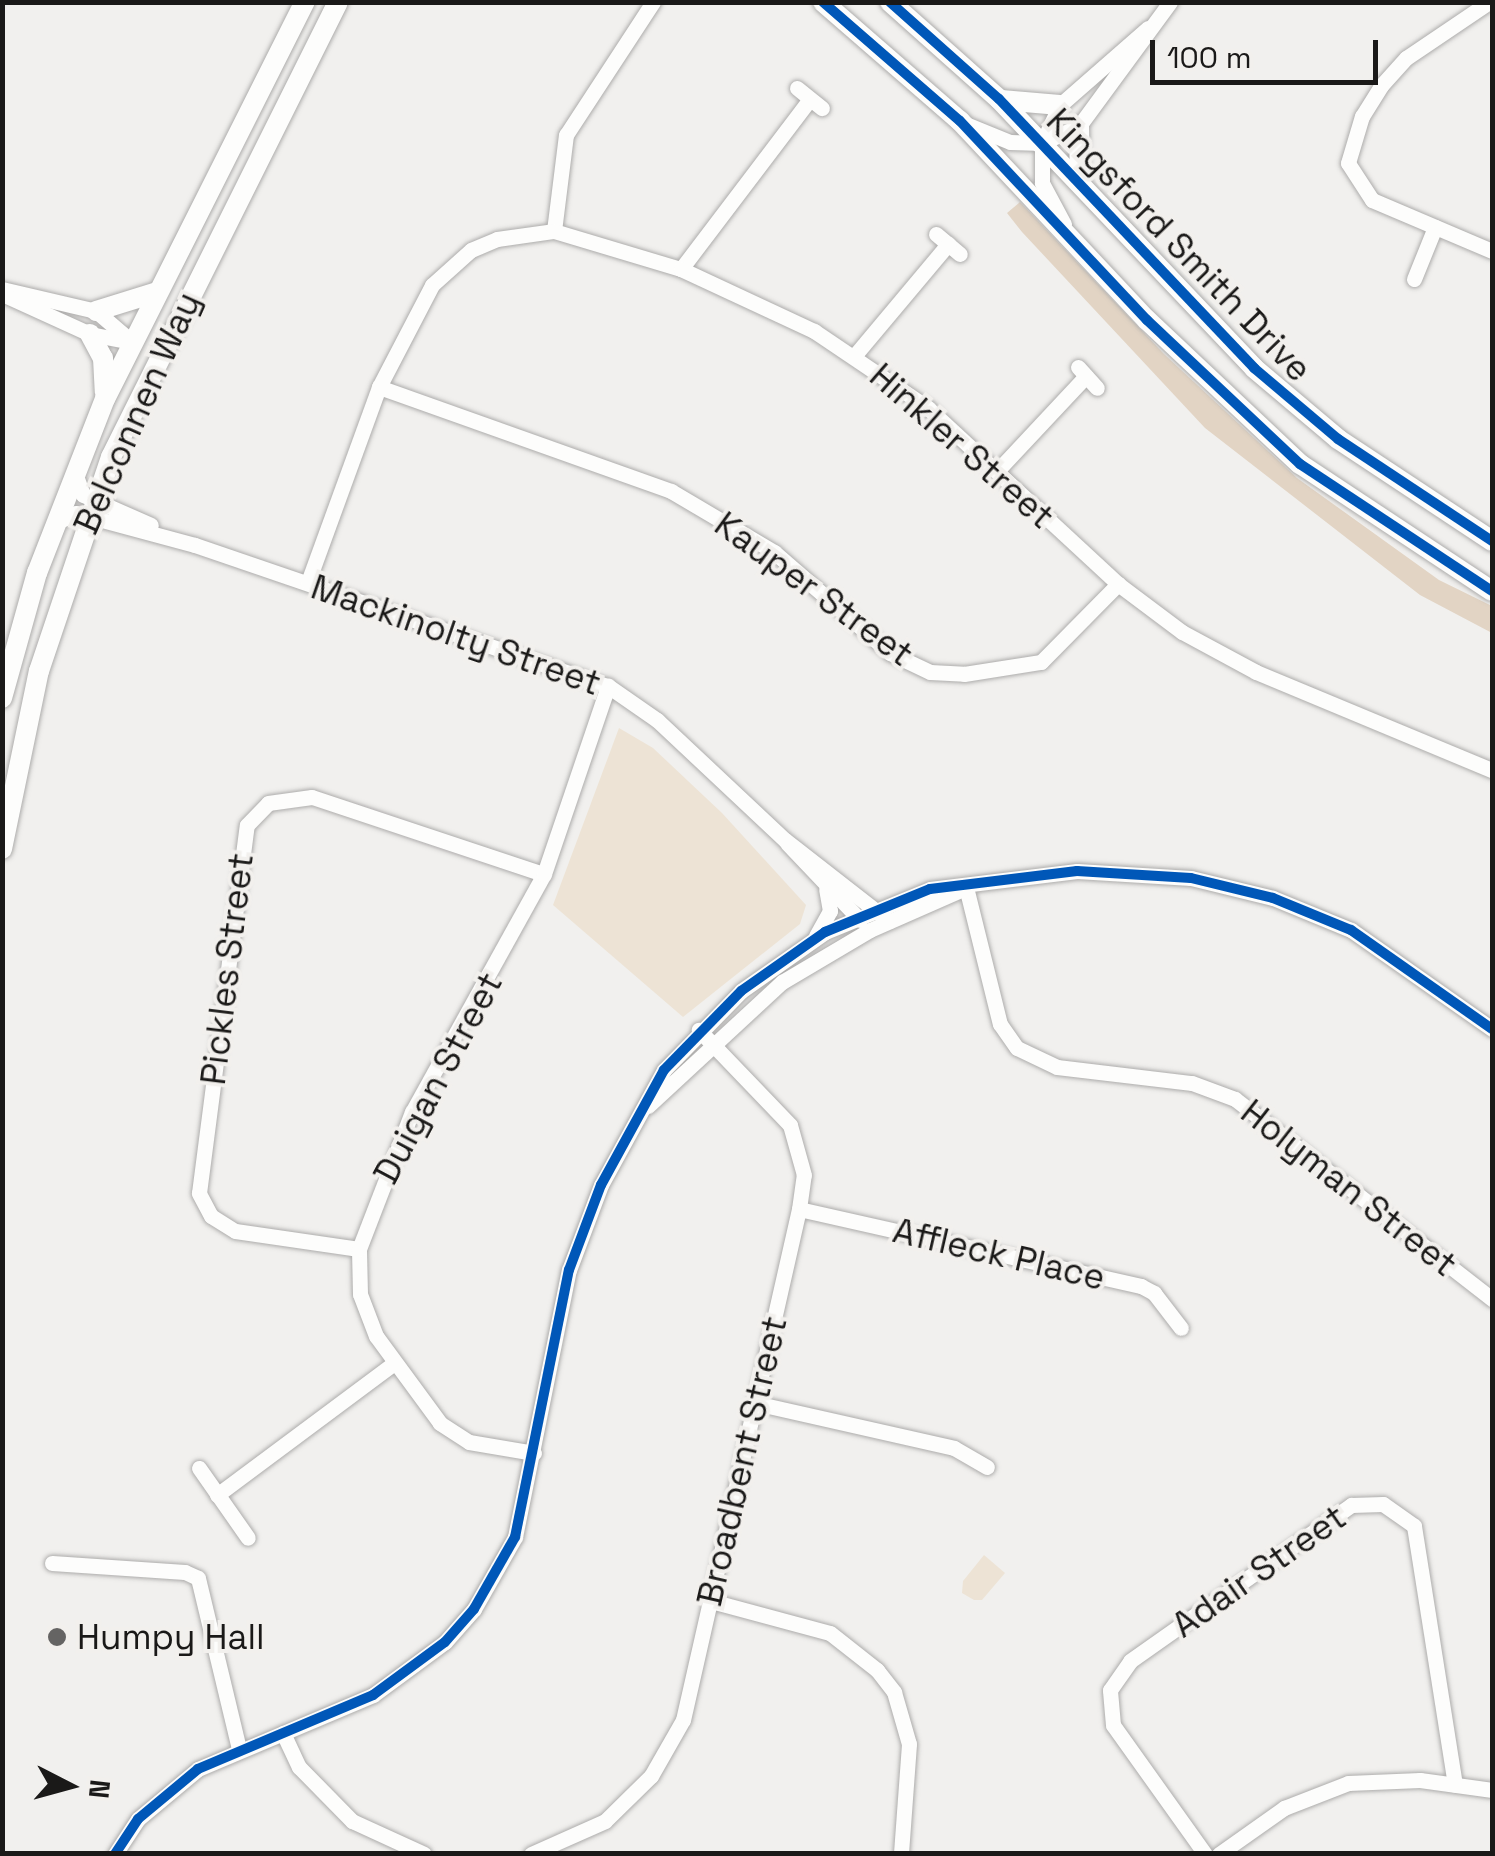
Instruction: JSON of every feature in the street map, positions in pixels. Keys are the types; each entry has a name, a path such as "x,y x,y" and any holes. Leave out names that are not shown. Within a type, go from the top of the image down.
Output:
{"main road":[{"name":"Belconnen Way","path":"2,698 55,524 105,399 306,2"},
{"name":"Belconnen Way","path":"2,849 39,672 92,509 140,390 338,2"},
{"name":"Kingsford Smith Drive","path":"823,2 960,122 1146,320 1300,464 1412,543 1492,591"},
{"name":"Kingsford Smith Drive","path":"890,2 999,99 1268,380 1338,439 1492,541"},
{"path":"999,99 1060,105"},
{"path":"1079,126 1080,184"},
{"path":"222,164 248,178"},
{"path":"96,311 157,292"},
{"path":"140,390 132,342 175,320"},
{"path":"90,334 103,358 105,399"}],"street":[{"path":"554,231 566,135 654,2"},
{"path":"1146,2 1160,14"},
{"path":"1484,4 1406,58 1381,86 1349,146 1358,187 1380,205 1492,251"},
{"path":"960,122 1010,142 1042,143 1079,126 1160,14"},
{"path":"1074,241 1042,184 1042,143 1060,105 1160,14"},
{"path":"681,269 809,98"},
{"path":"1414,278 1435,228"},
{"name":"Hinkler Street","path":"308,582 379,387 432,285 449,266 497,239 554,231 681,269 855,355 997,471 1118,584 1230,660 1492,770"},
{"path":"855,355 948,244"},
{"path":"2,292 96,311 132,342"},
{"path":"2,292 90,334 132,342"},
{"path":"997,471 1087,377"},
{"name":"Kauper Street","path":"379,387 671,490 774,552 890,653 930,672 964,674 1041,662 1118,584"},
{"path":"55,524 92,509 76,473"},
{"name":"Mackinolty Street","path":"92,509 608,686 658,720 785,840 826,888 870,930"},
{"name":"Duigan Street","path":"534,1453 453,1434 394,1363 364,1308 358,1250 412,1112 544,874 608,686"},
{"name":"Pickles Street","path":"358,1250 235,1232 211,1216 199,1193 247,825 268,803 312,798 544,874"},
{"name":"Mackinolty Street","path":"785,840 890,921"},
{"path":"116,1854 166,1792 239,1750 373,1696 411,1671 464,1620 515,1536 569,1270 601,1186 648,1106 664,1070 699,1030 813,939 874,907 930,889 1077,871 1153,874 1237,888 1351,930 1492,1029"},
{"path":"648,1106 711,1043 782,982 870,930 966,887"},
{"name":"Holyman Street","path":"966,887 1000,1024 1018,1048 1057,1067 1192,1083 1236,1099 1492,1299"},
{"path":"813,939 830,911 826,888"},
{"name":"Broadbent Street","path":"531,1854 589,1833 651,1776 683,1720 799,1209 804,1174 790,1125 699,1030"},
{"name":"Affleck Place","path":"799,1209 1141,1286 1154,1293 1181,1328"},
{"path":"217,1495 394,1363"},
{"path":"756,1403 954,1448 987,1467"},
{"path":"199,1468 248,1538"},
{"name":"Adair Street","path":"1204,1854 1113,1725 1110,1690 1130,1661 1352,1505 1383,1504 1414,1526 1455,1785"},
{"path":"52,1563 185,1572 198,1578 239,1750"},
{"path":"710,1602 815,1628 877,1670 894,1692 909,1744 900,1854"},
{"path":"283,1734 299,1768 352,1821 424,1854"},
{"path":"1219,1854 1284,1808 1348,1782 1492,1790"}],"shaded area":[{"path":"1020,202 1164,354 1297,478 1439,580 1492,606 1492,633 1420,595 1205,428 1022,232 1007,213"},
{"path":"619,728 653,748 722,813 806,905 800,924 683,1017 553,905"},
{"path":"984,1555 1005,1573 982,1600 974,1600 962,1593 963,1581"}],"cycle path":[{"path":"823,2 960,121 1147,320 1300,464 1492,591"},
{"path":"890,2 999,99 1254,368 1338,439 1492,541"},
{"path":"115,1854 138,1819 198,1769 373,1695 445,1642 474,1609 515,1537 569,1270 601,1185 664,1070 741,991 825,932 930,889 1077,871 1191,878 1273,898 1351,930 1492,1029"}],"place":[{"name":"Humpy Hall","path":"57,1637"}]}
